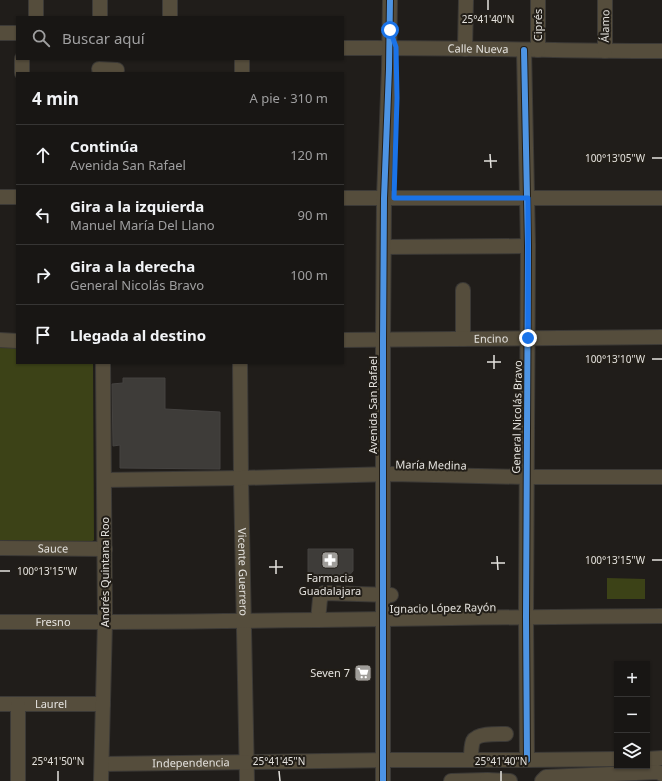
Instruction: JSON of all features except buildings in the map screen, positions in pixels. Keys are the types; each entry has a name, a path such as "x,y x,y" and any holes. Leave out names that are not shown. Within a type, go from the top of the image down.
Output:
{"street":[{"path":"36,0 36,16"},
{"path":"100,0 100,16"},
{"path":"170,0 170,16"},
{"name":"Avenida San Rafael","path":"390,0 390,30 392,47 388,247 387,760 391,781"},
{"path":"466,0 466,49"},
{"name":"Ciprés","path":"531,50 538,0"},
{"name":"Álamo","path":"605,51 606,0"},
{"path":"0,33 16,33"},
{"name":"Calle Nueva","path":"344,48 392,47 662,51"},
{"name":"General Nicolás Bravo","path":"527,760 526,478 528,198 531,50"},
{"path":"22,60 22,72"},
{"path":"242,60 242,72"},
{"path":"99,67 117,70"},
{"path":"0,197 16,197"},
{"path":"344,198 662,198"},
{"path":"388,247 528,246"},
{"path":"463,339 464,290"},
{"name":"Encino","path":"344,340 662,337"},
{"path":"0,340 16,340"},
{"name":"Andrés Quintana Roo","path":"101,781 105,622 104,364"},
{"name":"Vicente Guerrero","path":"240,364 243,621 247,781"},
{"name":"María Medina","path":"104,480 387,474 526,478 662,477"},
{"name":"Sauce","path":"0,548 105,549"},
{"path":"318,620 320,598 324,593 387,594"},
{"name":"Ignacio López Rayón","path":"105,622 662,616"},
{"name":"Fresno","path":"0,622 105,622"},
{"name":"Laurel","path":"0,704 103,704"},
{"path":"18,705 18,781"},
{"path":"471,760 472,742 475,738 480,736 506,734"},
{"path":"650,758 662,758"},
{"name":"Independencia","path":"102,764 387,760 614,759"},
{"name":"Avenida San Rafael","path":"383,781 387,760"},
{"path":"560,760 560,777"},
{"path":"578,760 578,776"},
{"path":"542,781 546,777 658,772 662,774"},
{"path":"451,781 510,781"}],"green space":[{"path":"0,345 16,345 16,364 93,364 94,540 91,542 0,540"},
{"path":"607,578 645,579 645,599 607,599"}],"cycle path":[{"path":"383,781 384,198 390,0"},
{"path":"524,50 528,246 526,617 527,760"}],"place":[{"name":"Farmacia Guadalajara","path":"330,560"},
{"name":"Seven 7","path":"363,673"}],"route":[{"path":"390,30 396,47 397,98 394,198 528,198 528,338"}]}
